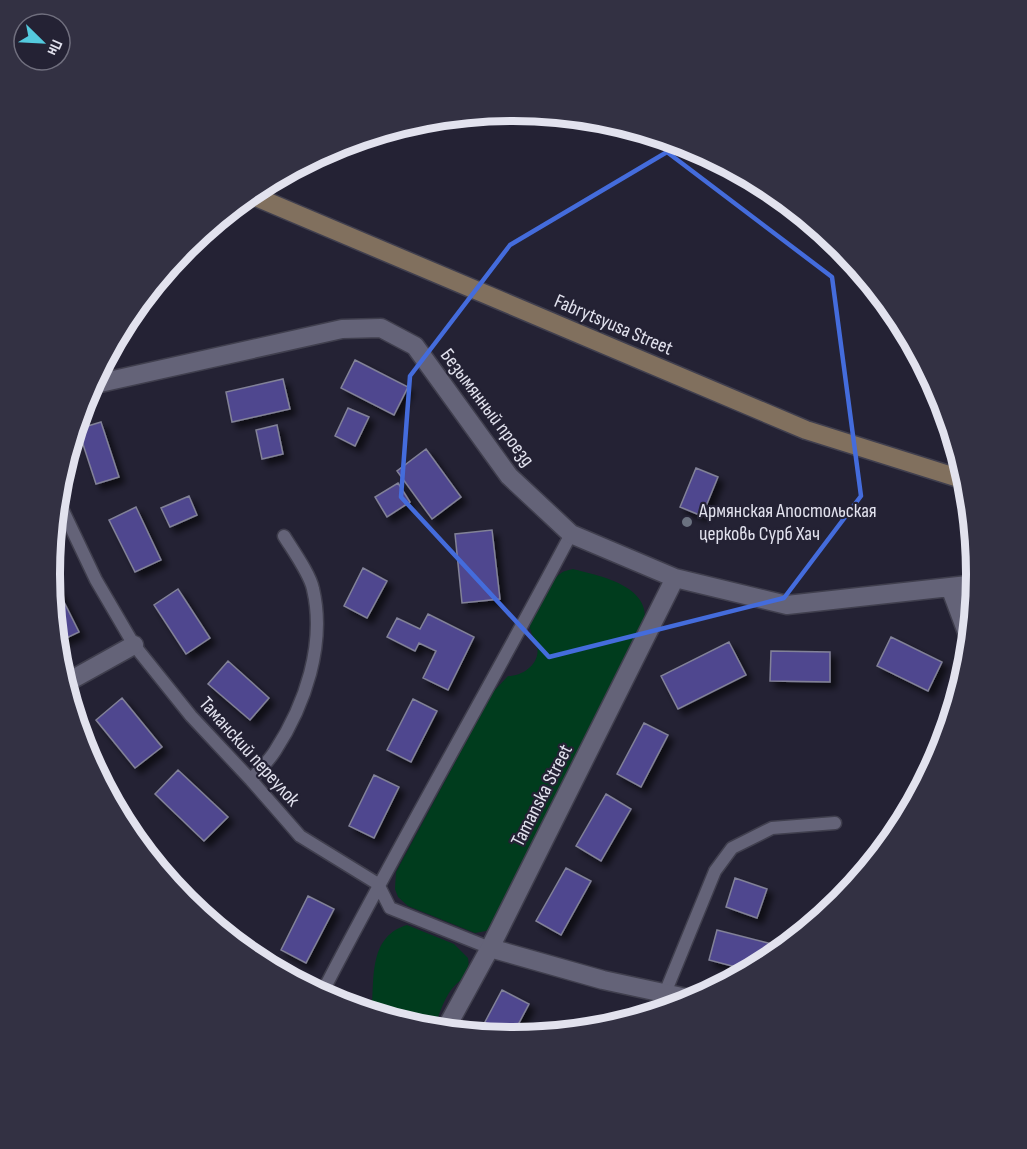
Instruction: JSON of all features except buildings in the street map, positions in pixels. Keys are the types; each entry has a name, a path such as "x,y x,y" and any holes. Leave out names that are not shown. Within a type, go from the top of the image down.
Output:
{"main road":[{"name":"Fabrytsyusa Street","path":"260,199 806,430 956,477"}],"street":[{"name":"Безымянный проезд","path":"103,382 342,328 381,328 415,346 509,476 571,534 675,578 788,604 967,585"},
{"name":"Tamanska Street","path":"449,1023 490,948 675,578"},
{"path":"950,587 964,624"},
{"path":"72,679 134,645"},
{"path":"490,948 603,980 679,996"}],"lane":[{"name":"Таманский переулок","path":"64,513 96,580 134,645 191,716 300,836 378,884 390,908 490,948"},
{"path":"325,986 378,884 507,656 571,534"},
{"path":"251,780 274,754 294,720 310,677 318,631 313,587 284,536"},
{"path":"664,993 715,871 732,848 772,828 835,822"}],"highlighted area":[{"path":"667,152 832,277 861,496 784,598 549,657 401,497 410,376 510,245"}],"green space":[{"path":"573,569 608,579 631,590 639,598 644,608 645,620 496,920 486,931 475,933 408,906 398,897 395,889 396,872 493,692 508,676 521,673 535,661 538,650 530,626 534,614 556,577"},
{"path":"407,925 454,944 468,958 467,973 448,994 437,1021 396,1013 372,1005 376,958 386,938 395,930"}],"place":[{"name":"Армянская Апостольская церковь Сурб Хач","path":"687,522"}]}
